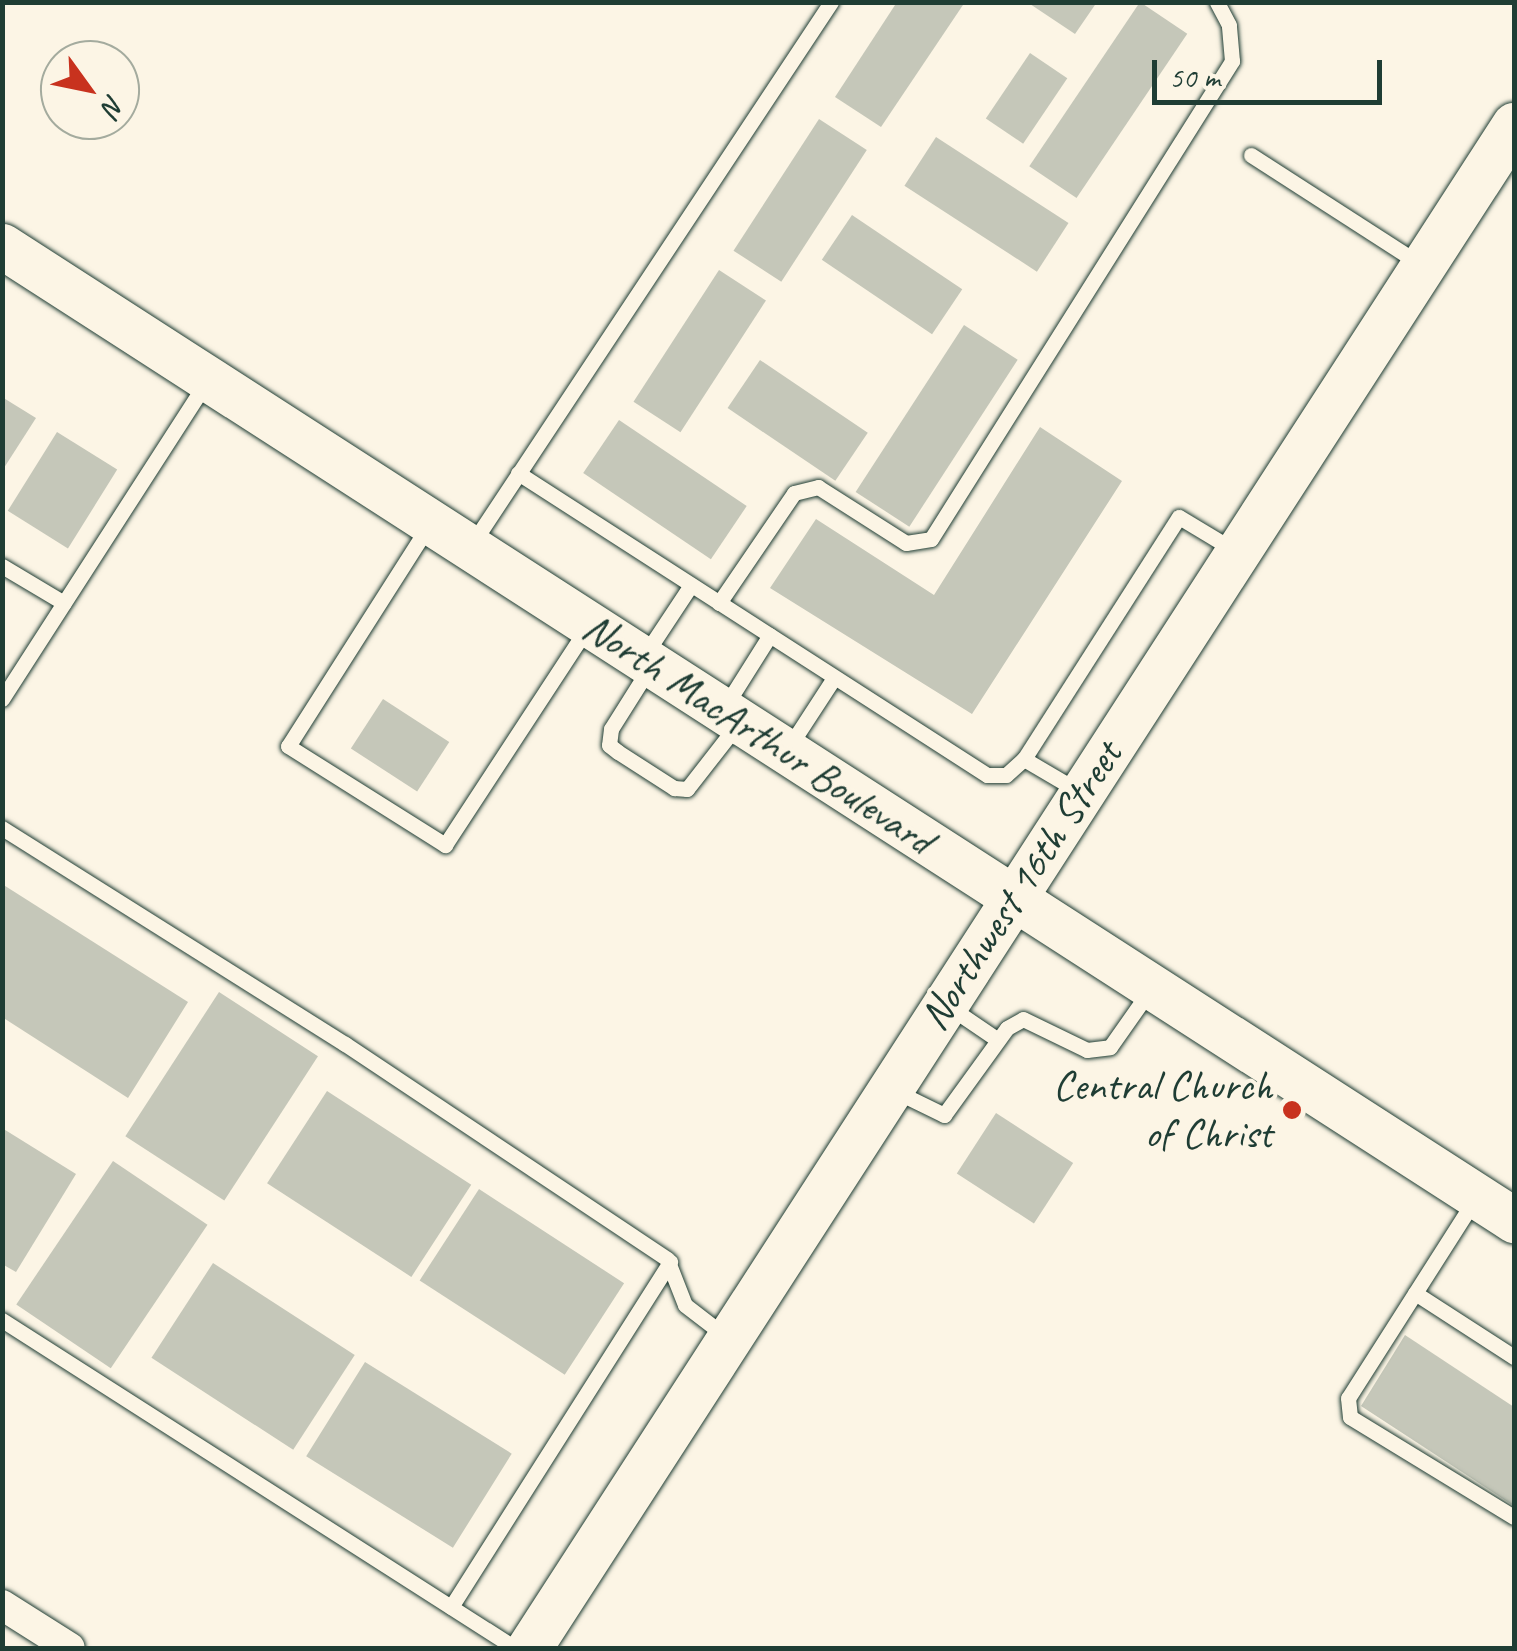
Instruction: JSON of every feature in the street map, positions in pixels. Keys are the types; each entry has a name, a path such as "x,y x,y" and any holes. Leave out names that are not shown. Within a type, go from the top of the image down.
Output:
{"street":[{"name":"Northwest 16th Street","path":"529,1648 1514,126"},
{"name":"North MacArthur Boulevard","path":"2,246 1514,1220"},
{"path":"2,1605 70,1648"}],"lane":[{"path":"469,547 831,2"},
{"path":"718,602 794,493 818,488 906,544 931,539 1232,61 1229,25 1217,2"},
{"path":"1251,155 1423,266"},
{"path":"2,699 208,379"},
{"path":"518,472 987,776 1006,774 1024,759 1179,517 1238,552"},
{"path":"430,522 288,746 445,845 589,624"},
{"path":"2,566 64,603"},
{"path":"691,584 611,729 609,744 674,788 687,789 698,780 770,636"},
{"path":"786,752 834,678"},
{"path":"1024,759 1081,793"},
{"path":"2,828 345,1044 670,1262 685,1305 729,1339"},
{"path":"890,1089 944,1115 998,1040 1023,1019 1087,1050 1110,1048 1152,987"},
{"path":"945,1004 998,1040"},
{"path":"1477,1196 1348,1398 1350,1418 1514,1517"},
{"path":"451,1607 670,1262"},
{"path":"1415,1293 1514,1357"},
{"path":"2,1320 515,1648"}],"building":[{"path":"897,2 965,2 881,127 835,97"},
{"path":"1027,2 1097,2 1075,34"},
{"path":"1140,2 1187,34 1077,198 1029,166"},
{"path":"1030,53 1067,78 1023,144 986,118"},
{"path":"819,119 867,150 781,282 733,251"},
{"path":"936,137 1069,223 1037,272 904,186"},
{"path":"852,215 962,289 932,334 822,260"},
{"path":"719,270 766,300 680,432 633,402"},
{"path":"964,325 1018,360 909,527 856,492"},
{"path":"760,360 868,433 835,481 728,408"},
{"path":"2,397 36,418 2,471"},
{"path":"619,420 747,506 711,559 583,473"},
{"path":"1040,427 1122,481 972,714 770,588 816,519 934,595"},
{"path":"57,432 117,470 68,548 8,511"},
{"path":"383,699 449,742 417,792 351,748"},
{"path":"2,884 188,1002 128,1098 2,1017"},
{"path":"219,992 318,1056 224,1201 125,1136"},
{"path":"327,1091 471,1185 411,1277 267,1183"},
{"path":"996,1113 1073,1163 1034,1223 957,1173"},
{"path":"2,1128 76,1174 16,1272 2,1264"},
{"path":"113,1161 208,1225 111,1368 16,1304"},
{"path":"479,1189 624,1283 565,1375 420,1280"},
{"path":"213,1263 355,1355 293,1450 151,1358"},
{"path":"1405,1335 1514,1407 1514,1506 1361,1406"},
{"path":"365,1362 512,1454 453,1548 306,1456"}],"place":[{"name":"Central Church of Christ","path":"1292,1110"}]}
